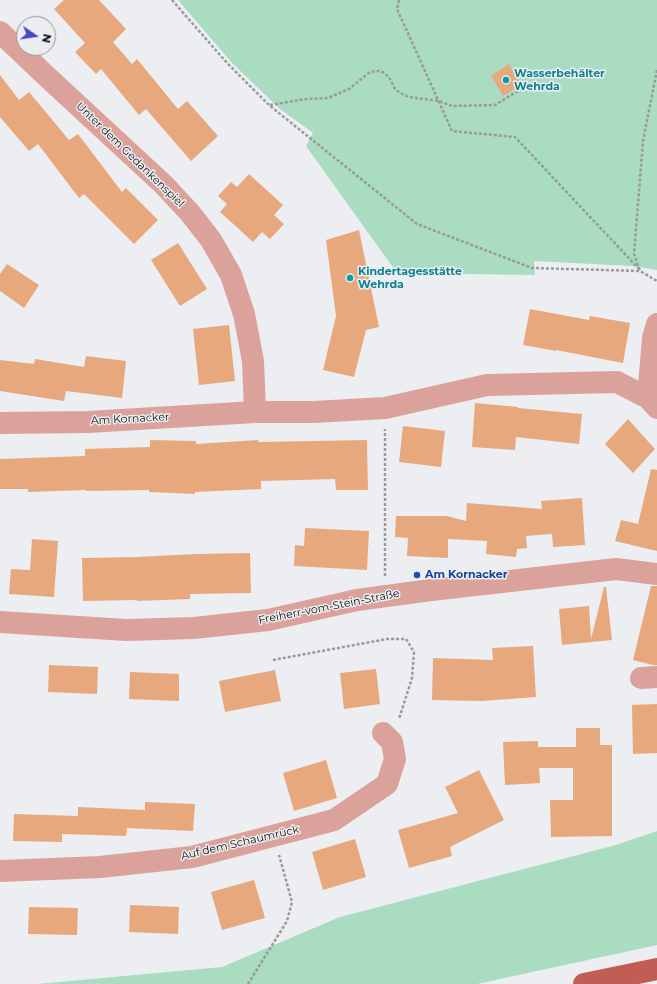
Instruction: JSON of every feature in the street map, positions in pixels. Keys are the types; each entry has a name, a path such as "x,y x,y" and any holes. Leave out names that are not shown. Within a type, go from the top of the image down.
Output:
{"main road":[{"path":"584,984 657,969"}],"street":[{"name":"Unter dem Gedankenspiel","path":"0,32 164,185 190,213 211,240 231,275 244,314 253,361 255,412"},
{"path":"652,403 654,338 657,324"},
{"name":"Am Kornacker","path":"0,423 88,422 255,412 314,412 385,408 487,385 617,382 652,403"},
{"name":"Freiherr-vom-Stein-Straße","path":"0,622 126,630 194,628 268,620 357,600 431,590 616,569 657,574"},
{"name":"Auf dem Schaumrück","path":"0,870 100,867 192,856 334,820 387,784 396,759 388,737"}],"path":[{"path":"172,0 227,63 269,105 417,224 532,268 640,271"},
{"path":"399,0 397,8 452,132 515,137 640,271 657,281"},
{"path":"640,271 634,254 634,247 643,142 657,70"},
{"path":"269,105 306,99 328,98 349,89 370,72 379,71 385,73 400,94 420,99 439,101 452,106 495,105 523,88"},
{"path":"385,408 385,596"},
{"path":"273,660 387,639 406,639 414,652 412,678 388,737"},
{"path":"248,984 287,921 292,902 274,836"}],"green space":[{"path":"178,0 657,0 657,270 632,266 534,261 535,275 397,273 306,146 313,133 280,109 232,63"},
{"path":"657,831 657,945 477,984 38,984 222,967 340,917 616,845"}],"building":[{"path":"64,0 99,0 126,29 113,42 132,64 137,59 178,109 187,101 218,136 191,161 146,109 139,115 101,69 96,74 75,52 85,43 54,9"},
{"name":"Wasserbehälter Wehrda","path":"509,64 521,85 503,96 491,76"},
{"path":"0,75 19,100 29,92 69,140 78,134 122,192 126,188 158,220 134,244 84,194 79,198 38,144 29,151 0,117"},
{"path":"249,174 283,205 274,215 284,224 270,239 262,232 253,242 220,212 227,204 218,196 231,182 237,187"},
{"name":"Kindertagesstätte Wehrda","path":"359,230 379,327 366,330 354,377 323,370 336,316 326,240"},
{"path":"178,243 207,289 180,306 151,260"},
{"path":"7,264 39,285 24,308 0,291 0,274"},
{"path":"530,309 589,320 590,316 630,323 623,363 523,345"},
{"path":"229,325 235,381 199,385 193,329"},
{"path":"86,356 126,361 122,398 66,391 64,401 0,391 0,360 34,364 35,359 84,367"},
{"path":"475,403 582,414 579,444 516,437 515,450 472,447"},
{"path":"628,419 655,449 633,473 605,444"},
{"path":"403,426 445,431 441,467 399,462"},
{"path":"150,440 196,441 196,444 258,440 259,442 367,440 368,490 336,490 335,479 261,481 261,489 195,492 195,494 149,492 149,490 28,492 28,489 0,489 0,459 85,456 85,449 150,447"},
{"path":"651,469 657,470 657,551 615,541 621,520 638,524"},
{"path":"582,498 585,545 553,547 552,534 526,536 527,548 517,549 516,557 486,554 487,541 448,539 448,558 407,556 408,538 395,537 396,516 447,516 466,521 467,503 542,509 541,501"},
{"path":"305,528 369,531 367,570 294,566 295,545 304,546"},
{"path":"32,539 58,541 54,597 9,594 11,569 30,570"},
{"path":"250,553 251,593 190,594 190,599 83,601 82,558"},
{"path":"651,586 657,586 657,665 633,660"},
{"path":"604,587 606,587 612,640 562,645 559,609 589,606 591,639"},
{"path":"533,646 536,697 482,701 432,700 433,658 493,660 492,648"},
{"path":"49,665 98,667 97,694 48,692"},
{"path":"376,669 380,704 344,709 340,673"},
{"path":"275,670 281,701 225,712 219,681"},
{"path":"130,672 179,674 179,701 129,699"},
{"path":"657,704 657,753 633,754 632,705"},
{"path":"576,728 600,728 600,745 612,745 612,836 551,837 550,800 573,800 573,768 539,768 540,783 505,785 503,742 538,741 538,747 576,747"},
{"path":"326,760 337,798 294,811 283,773"},
{"path":"479,770 504,820 450,847 452,856 409,868 398,830 458,813 445,787"},
{"path":"145,802 195,804 193,831 127,828 126,836 62,834 62,842 13,841 14,814 78,816 78,807 145,810"},
{"path":"355,839 366,877 323,890 312,852"},
{"path":"254,880 265,918 222,930 211,892"},
{"path":"130,905 179,907 178,934 129,932"},
{"path":"29,907 78,908 77,935 28,934"}],"place":[{"name":"Wasserbehälter Wehrda","path":"506,80"},
{"name":"Kindertagesstätte Wehrda","path":"350,278"},
{"name":"Am Kornacker","path":"417,575"}]}
